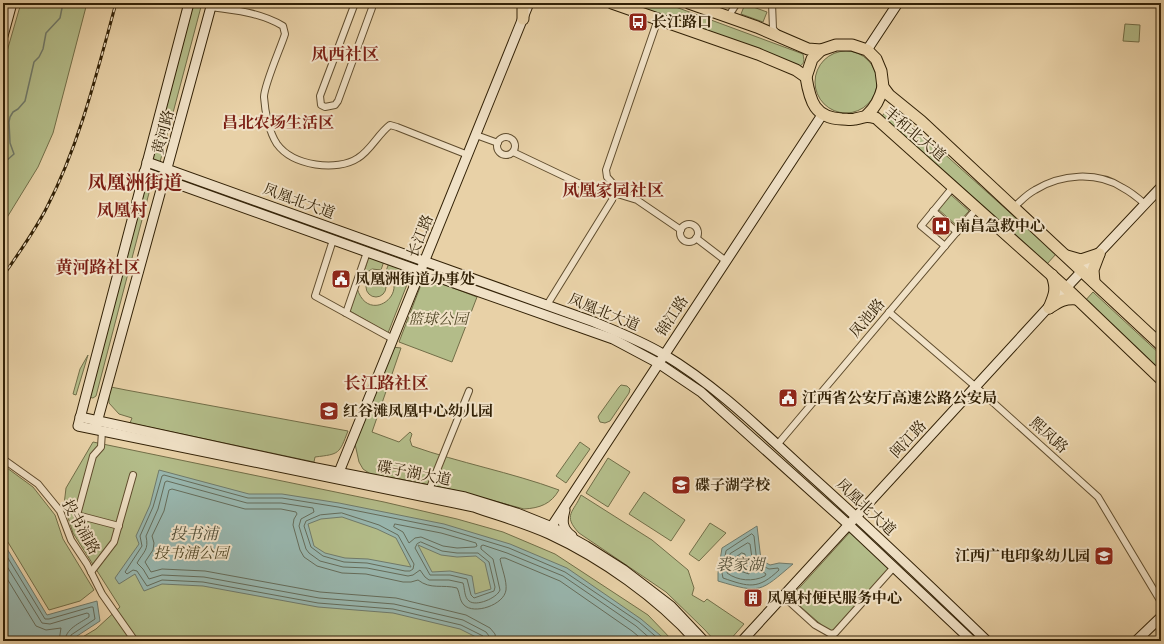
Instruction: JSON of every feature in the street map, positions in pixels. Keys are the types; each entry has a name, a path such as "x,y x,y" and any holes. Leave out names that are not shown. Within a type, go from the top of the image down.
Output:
{"highway":[{"path":"523,19 528,3"},
{"path":"612,3 758,54 796,70 806,77"},
{"path":"689,3 808,49 820,50 836,45 852,45 867,50"},
{"path":"820,50 812,59 806,77 808,92 813,104 822,115"},
{"name":"丰和北大道","path":"867,50 876,59 881,71 883,87 890,96 921,121 1161,345"},
{"path":"867,116 874,109 880,99 883,87"},
{"name":"丰和北大道","path":"822,115 834,119 854,120 867,116 876,118 1052,275 1161,378"},
{"path":"1066,256 1082,260 1099,254"},
{"path":"1094,282 1093,270 1099,254"},
{"path":"1049,308 1056,286 1052,275"},
{"path":"1049,308 1060,300 1067,298 1077,299"}],"main road":[{"path":"3,36 12,3"},
{"name":"黄河路","path":"79,422 189,3"},
{"path":"867,50 898,3"},
{"name":"黄河路","path":"98,427 211,5"},
{"name":"长江路","path":"338,476 523,19"},
{"name":"锦江路","path":"550,530 658,363 822,115"},
{"name":"凤凰北大道","path":"147,162 594,322 632,337 664,355 704,382 740,412 856,516 987,641"},
{"name":"凤凰北大道","path":"144,172 613,339 658,363 701,392 849,525 972,641"},
{"name":"闽江路","path":"742,641 1066,288 1083,272 1161,187"},
{"name":"碟子湖大道","path":"79,422 338,476 474,507 550,530 570,545 614,571 651,598 696,641"},
{"name":"碟子湖大道","path":"338,476 465,497 509,511 586,546 624,570 671,606 704,641"},
{"path":"568,503 563,521 565,529 568,533 586,546"},
{"path":"1136,641 1161,617"}],"street":[{"path":"355,3 320,96 321,105 325,107 335,105 338,101 372,8 372,3"},
{"path":"728,17 737,3"},
{"path":"772,3 773,29 782,38"},
{"path":"211,5 244,11 276,22 283,26 286,34 264,96 273,137 278,145 294,158 305,163 318,165 331,166 347,164 359,158 375,142 382,131 390,125 468,155"},
{"path":"547,305 612,200 616,187 607,177 606,170 658,19"},
{"path":"476,135 498,143"},
{"path":"502,139 511,139 515,146 513,152 509,155 503,154 499,151 498,143 502,139"},
{"path":"513,152 595,191 614,193 637,200 681,230"},
{"path":"1014,207 1034,190 1059,179 1072,177 1102,179 1112,182 1122,187 1145,204"},
{"path":"945,246 921,226 953,187"},
{"name":"凤池路","path":"777,445 977,208"},
{"path":"933,211 957,232"},
{"path":"688,224 694,225 698,233 696,238 689,242 684,240 681,235 682,227 688,224"},
{"path":"696,238 726,261"},
{"path":"333,240 315,296 393,339"},
{"path":"346,313 367,252"},
{"name":"熙凤路","path":"889,312 976,387 1098,497 1161,602"},
{"path":"429,490 469,391"},
{"path":"98,427 101,447 93,456 77,515 119,526"},
{"name":"投书浦路","path":"3,459 38,484 60,511 71,540 91,572 102,594 135,641"},
{"path":"91,572 114,542 133,475"},
{"path":"783,596 815,625 831,634 834,633 894,567"}],"green space":[{"path":"21,3 87,3 53,133 38,167 3,224 3,65"},
{"path":"192,3 202,3 160,162 153,160 153,157"},
{"path":"622,3 665,3 803,54 804,60 800,66"},
{"path":"745,4 767,12 763,22 741,14"},
{"path":"1125,24 1140,25 1139,42 1123,41"},
{"path":"840,51 852,51 868,60 875,70 877,82 875,94 868,104 852,113 840,113 829,108 820,99 815,88 815,76 820,65 829,56"},
{"path":"891,106 1056,254 1047,264 881,117"},
{"path":"145,189 148,190 149,193 96,396 93,398 88,397"},
{"path":"951,195 969,211 956,225 938,209"},
{"path":"369,256 384,261 381,270 372,269 363,275"},
{"path":"389,263 401,270 408,282 388,333 350,311 357,288 362,299 370,304 378,305 385,302 391,296 394,288 393,280 386,271"},
{"path":"376,277 383,280 386,287 383,294 376,297 369,294 366,287 369,280"},
{"name":"篮球公园","path":"424,277 477,297 452,362 399,342"},
{"path":"1093,292 1161,355 1161,374 1084,302"},
{"path":"392,347 401,348 372,432 399,442 410,432 412,434 410,440 412,446 559,490 556,495 549,502 540,506 524,509 454,490 372,475 363,469 359,462 355,444"},
{"path":"88,355 76,395 73,394 80,369"},
{"path":"621,385 627,386 630,389 629,393 610,421 605,423 600,422 598,417 599,415"},
{"path":"111,387 348,431 338,452 315,457 314,462 130,423 132,418 119,414 109,403"},
{"name":"投书浦公园","path":"93,442 384,502 457,519 503,532 555,554 648,615 673,641 80,641 81,638 96,629 120,607 73,533 64,505 66,488"},
{"path":"580,442 590,449 566,483 556,476"},
{"path":"608,458 630,472 608,507 586,493"},
{"path":"3,465 33,487 55,515 63,539 94,590 80,601 49,610 3,534"},
{"path":"644,492 685,520 671,541 629,514"},
{"path":"581,495 652,540 688,570 694,588 692,595 704,602 707,599 744,624 729,641 715,641 666,592 579,533 571,522 570,518"},
{"path":"710,523 726,533 699,561 689,554"},
{"path":"851,531 890,568 831,631 825,628 794,601 792,596"}],"water":[{"name":"投书浦","path":"159,470 249,494 282,494 339,503 444,524 510,544 567,568 641,619 667,641 484,641 460,629 393,613 318,607 203,586 162,584 144,591 135,574 119,584 115,578 139,544 136,536 150,505","holes":["342,517 377,529 396,538 411,567 368,559 345,558 325,553 314,546 308,524 321,519","418,545 441,555 457,557 476,556 485,563 491,589 475,594 472,576 450,571 432,572"]},
{"name":"裘家湖","path":"757,526 761,560 770,565 779,563 793,564 766,585 759,588 743,588 718,581 722,548"},
{"path":"3,542 47,615 97,601 100,621 74,638 74,641 3,641"}],"waterway":[{"path":"3,169 6,161 14,154 10,143 10,117 13,112 25,101 34,62 39,57 43,49 46,33 60,18 63,3"}],"railway":[{"path":"3,276 42,216 59,183 87,107 116,3"}],"place":[{"name":"长江路口","path":"638,22"},
{"name":"南昌急救中心","path":"941,226"},
{"name":"凤凰洲街道办事处","path":"341,279"},
{"name":"江西省公安厅高速公路公安局","path":"788,398"},
{"name":"红谷滩凤凰中心幼儿园","path":"329,411"},
{"name":"碟子湖学校","path":"681,485"},
{"name":"江西广电印象幼儿园","path":"1104,556"},
{"name":"凤凰村便民服务中心","path":"753,598"}],"district":[{"name":"凤西社区","path":"345,54"},
{"name":"昌北农场生活区","path":"278,122"},
{"name":"凤凰洲街道","path":"135,182"},
{"name":"凤凰家园社区","path":"613,190"},
{"name":"凤凰村","path":"122,210"},
{"name":"黄河路社区","path":"98,267"},
{"name":"长江路社区","path":"386,383"}]}
